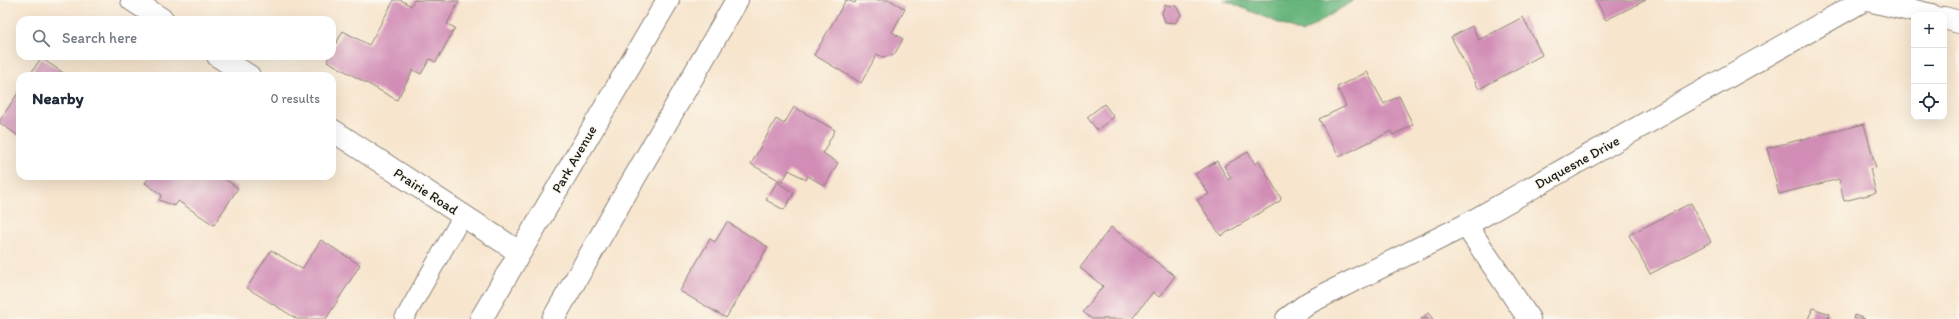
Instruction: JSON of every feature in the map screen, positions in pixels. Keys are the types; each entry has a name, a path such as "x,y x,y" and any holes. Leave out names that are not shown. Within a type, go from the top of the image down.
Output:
{"street":[{"path":"132,0 157,16"},
{"name":"Park Avenue","path":"481,319 668,0"},
{"path":"553,319 737,0"},
{"name":"Duquesne Drive","path":"1287,319 1310,302 1466,225 1864,0"},
{"path":"1868,0 1918,12"},
{"path":"1947,19 1959,22"},
{"path":"224,60 243,72"},
{"name":"Prairie Road","path":"336,133 519,252"},
{"path":"1466,225 1529,319"}],"lane":[{"path":"404,319 463,215"}],"green space":[{"path":"1224,0 1354,0 1302,33"}],"building":[{"path":"394,0 401,0 411,6 414,0 459,1 447,24 455,28 436,62 430,59 421,74 413,70 397,100 327,61 336,60 336,44 343,31 369,45"},
{"path":"846,0 855,3 856,0 890,0 905,9 892,32 903,39 894,55 882,57 877,54 861,83 814,55"},
{"path":"1596,0 1646,0 1606,20"},
{"path":"1165,5 1176,6 1181,15 1175,23 1165,22 1162,13"},
{"path":"1523,17 1542,55 1479,89 1451,37 1472,26 1479,40"},
{"path":"40,60 44,60 62,72 32,72"},
{"path":"1367,72 1384,104 1399,96 1413,125 1393,135 1391,131 1339,157 1319,119 1346,106 1337,87"},
{"path":"16,96 16,134 0,123 0,120"},
{"path":"1104,104 1114,117 1097,130 1087,117"},
{"path":"794,107 835,130 823,153 838,163 825,186 808,176 806,180 789,170 782,182 751,164 776,119 784,124"},
{"path":"1864,124 1876,168 1870,169 1876,193 1844,201 1839,179 1779,194 1767,148"},
{"path":"1248,152 1255,164 1259,161 1281,198 1280,201 1221,236 1197,200 1209,194 1195,174 1217,161 1228,180 1231,178 1224,166"},
{"path":"147,180 226,180 238,188 214,225 178,201 175,206 159,200 162,195 145,183"},
{"path":"777,182 794,193 784,210 766,200"},
{"path":"1691,203 1711,242 1650,274 1629,235"},
{"path":"727,222 768,247 726,318 680,291 710,239 715,242"},
{"path":"1111,227 1175,276 1159,297 1153,292 1132,319 1092,319 1083,312 1103,286 1080,268"},
{"path":"321,240 360,265 326,319 297,319 247,288 271,250 302,269"},
{"path":"1813,308 1829,314 1828,319 1808,319"},
{"path":"1428,313 1433,319 1421,319"},
{"path":"1854,315 1865,319 1853,319"}]}
